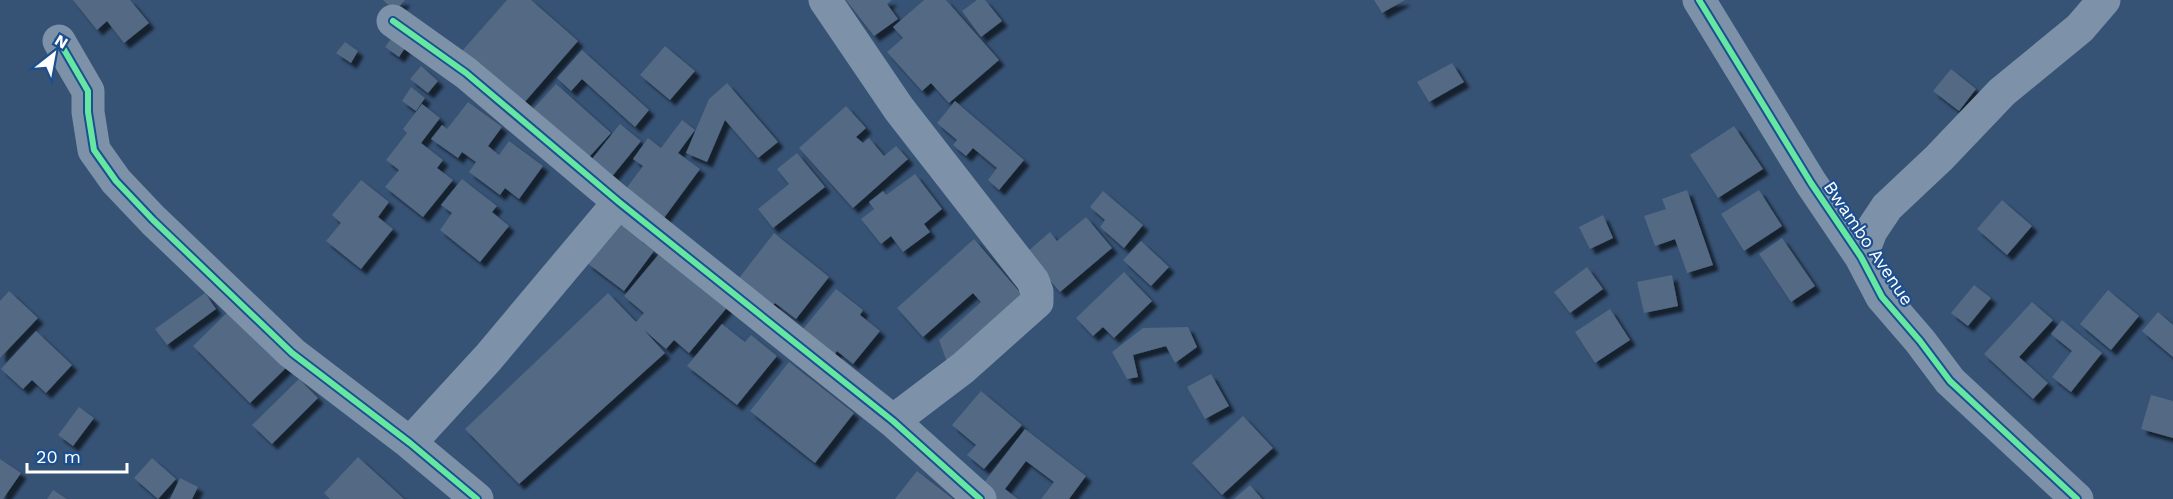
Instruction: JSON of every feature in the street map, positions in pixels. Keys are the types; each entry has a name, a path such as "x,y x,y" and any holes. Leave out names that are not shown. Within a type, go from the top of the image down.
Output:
{"street":[{"path":"825,0 899,109 1033,281 1037,292 1037,302 963,368 893,421"},
{"name":"Bwambo Avenue","path":"1699,0 1811,183 1861,257 1882,297 1920,341 1950,381 2077,499"},
{"path":"1861,257 1871,231 1887,207 1939,158 2002,92 2080,28 2104,0"},
{"path":"393,21 466,73 620,202 893,421 980,499"},
{"path":"59,41 88,91 88,112 94,150 116,181 162,229 292,353 410,443 477,499"},
{"path":"410,443 488,358 620,202"}],"building":[{"path":"73,0 130,0 149,23 124,43 107,21 97,30"},
{"path":"383,0 405,0 395,11"},
{"path":"507,0 531,0 578,41 516,112 455,59"},
{"path":"846,0 892,0 887,4 898,19 874,36"},
{"path":"924,0 946,0 999,60 949,103 931,83 922,91 887,52 903,38 893,27"},
{"path":"977,0 985,0 1002,21 981,37 962,11"},
{"path":"1374,0 1405,0 1382,13"},
{"path":"393,36 407,45 399,57 385,47"},
{"path":"345,42 358,51 351,63 336,53"},
{"path":"665,46 695,71 670,100 640,75"},
{"path":"582,50 649,110 635,127 582,79 571,91 557,78"},
{"path":"1452,63 1464,82 1429,102 1417,82"},
{"path":"421,66 438,81 428,93 410,79"},
{"path":"1951,69 1976,89 1959,111 1933,91"},
{"path":"727,83 778,142 758,158 725,120 707,162 686,153 709,99"},
{"path":"556,84 611,133 580,167 525,118"},
{"path":"411,87 425,98 416,111 402,101"},
{"path":"955,101 1024,160 999,190 988,180 997,168 973,148 966,156 953,145 957,140 937,123"},
{"path":"468,102 502,127 488,146 499,155 509,141 543,166 519,199 505,188 500,195 469,172 476,162 462,152 458,158 431,139 442,125 447,129"},
{"path":"422,104 440,118 421,143 443,160 437,168 453,180 423,217 385,187 399,170 386,160 407,133 403,129"},
{"path":"846,106 866,128 856,137 863,143 869,138 884,156 896,146 908,159 853,208 799,148"},
{"path":"682,120 695,130 678,153 700,169 661,222 622,194 643,166 633,159 648,138 661,148"},
{"path":"620,124 641,141 605,185 584,169"},
{"path":"1734,126 1763,169 1718,198 1690,155"},
{"path":"797,153 825,187 773,228 758,209 789,184 777,169"},
{"path":"915,174 942,209 924,224 930,232 903,252 891,236 881,244 861,219 874,209 869,202 883,191 886,195"},
{"path":"462,179 497,206 492,212 509,226 480,262 440,230 452,213 441,205"},
{"path":"361,180 389,202 378,217 393,229 361,269 326,241 341,223 332,215"},
{"path":"1687,190 1713,265 1687,273 1675,239 1655,246 1644,216 1666,209 1662,199"},
{"path":"1759,190 1782,226 1744,251 1721,214"},
{"path":"1103,191 1143,225 1124,248 1100,227 1105,220 1090,207"},
{"path":"2002,200 2032,226 2007,255 1977,229"},
{"path":"1603,215 1613,238 1590,249 1579,227"},
{"path":"622,217 646,236 642,242 654,251 624,291 587,263"},
{"path":"1086,217 1112,248 1060,292 1026,253 1050,232 1057,241"},
{"path":"774,233 829,277 796,319 775,303 769,309 736,282"},
{"path":"1782,238 1815,286 1791,302 1759,254"},
{"path":"974,239 1024,297 948,365 939,340 981,302 973,293 923,337 897,308"},
{"path":"1141,241 1169,267 1151,286 1123,260"},
{"path":"664,248 730,304 689,353 674,340 666,349 644,330 665,353 519,484 465,429 608,293 636,322 644,313 624,296"},
{"path":"1587,267 1603,289 1570,313 1554,292"},
{"path":"1124,272 1152,301 1114,338 1103,327 1093,336 1076,318"},
{"path":"1672,275 1678,306 1644,313 1637,282"},
{"path":"1974,285 1991,298 1968,326 1951,313"},
{"path":"836,289 863,310 860,315 880,331 853,364 837,351 831,360 799,334"},
{"path":"2108,290 2139,316 2111,350 2080,324"},
{"path":"9,291 38,318 0,358 0,301"},
{"path":"205,293 216,309 167,345 155,329"},
{"path":"2032,302 2053,320 2019,357 2048,383 2033,399 1984,354"},
{"path":"233,307 290,364 250,403 193,346"},
{"path":"1610,309 1630,340 1595,363 1575,332"},
{"path":"2158,312 2173,325 2173,357 2142,331"},
{"path":"2062,320 2102,353 2071,392 2052,377 2072,351 2051,334"},
{"path":"722,324 745,342 751,335 777,356 737,405 687,366"},
{"path":"1188,327 1197,347 1175,363 1166,346 1133,355 1138,377 1127,379 1112,352 1143,328"},
{"path":"36,331 72,365 46,393 32,380 23,389 1,369"},
{"path":"789,362 854,413 815,463 750,411"},
{"path":"1211,374 1229,406 1205,419 1187,387"},
{"path":"299,379 318,398 272,444 252,425"},
{"path":"981,391 1022,425 984,469 967,455 976,445 952,425"},
{"path":"2151,395 2173,401 2173,438 2141,429"},
{"path":"79,407 94,418 73,446 58,435"},
{"path":"1243,416 1273,448 1222,495 1192,463"},
{"path":"1025,429 1086,476 1069,499 1041,499 1054,482 1026,461 1005,489 1018,499 984,499 976,493"},
{"path":"358,457 404,499 330,499 324,493"},
{"path":"152,458 176,479 158,499 134,478"},
{"path":"0,459 21,473 3,499 0,499"},
{"path":"917,471 953,499 895,499"},
{"path":"180,478 198,487 192,499 170,499"},
{"path":"1250,485 1262,499 1234,499"},
{"path":"53,490 67,499 47,499"}],"cycle path":[{"path":"1699,0 1811,183 1861,257 1882,297 1920,341 1950,381 2077,499"},
{"path":"393,21 466,73 619,202 893,421 980,499"},
{"path":"59,41 88,91 88,112 94,150 116,181 153,220 292,353 410,443 477,499"}]}
